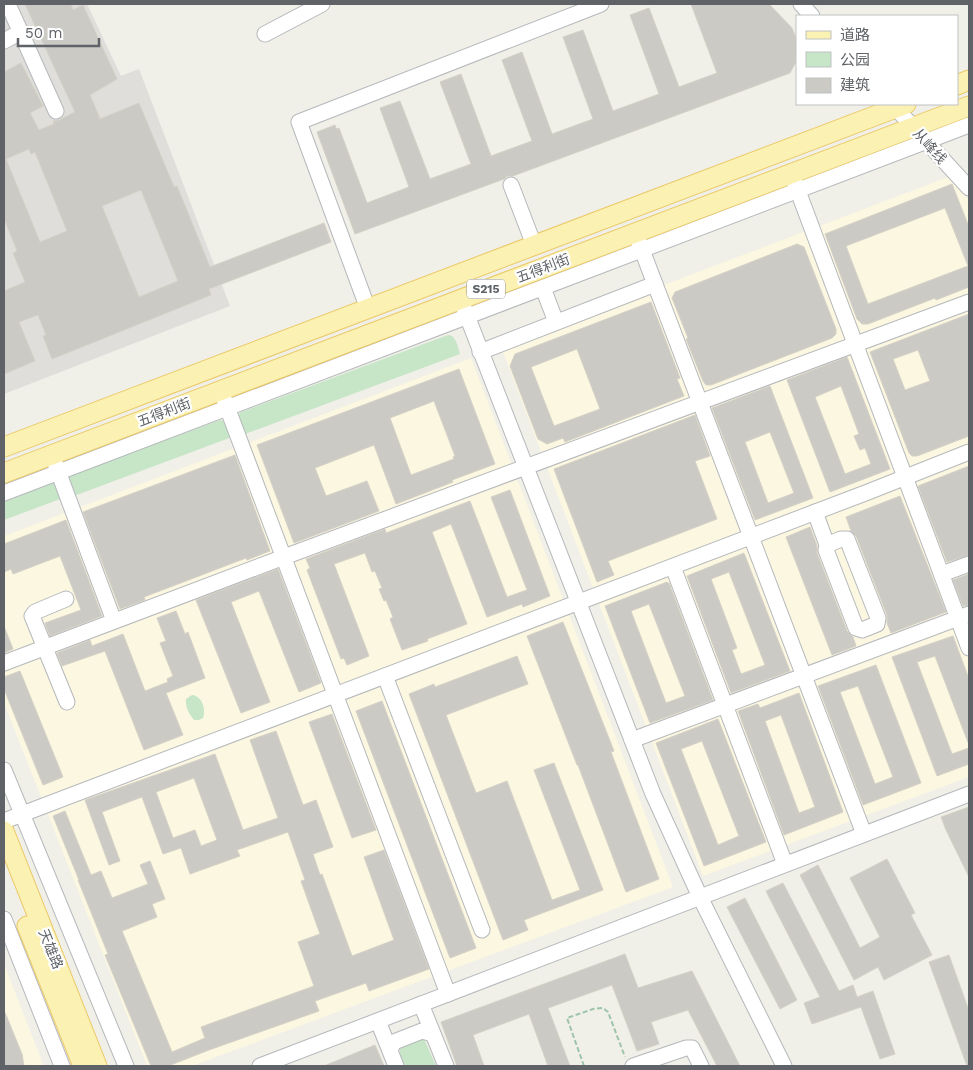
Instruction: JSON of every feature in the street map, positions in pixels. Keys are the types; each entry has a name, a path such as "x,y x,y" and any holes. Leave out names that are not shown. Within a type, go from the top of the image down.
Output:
{"main road":[{"name":"五得利街","path":"4,447 898,105"},
{"name":"五得利街","path":"4,473 55,463 224,399 460,299 636,232 795,182 913,127 969,106"},
{"name":"天雄路","path":"4,831 97,1066"},
{"name":"天雄路","path":"4,867 83,1066"}],"street":[{"path":"8,4 56,110"},
{"path":"265,34 322,4"},
{"path":"368,309 299,122 601,4"},
{"path":"801,4 811,15"},
{"path":"4,41 21,32"},
{"name":"从峰线","path":"898,105 913,127 969,188"},
{"path":"448,994 224,399 467,317 642,250 795,182 926,142 969,126"},
{"path":"795,182 942,574 964,616 969,648"},
{"path":"511,185 534,245"},
{"path":"636,232 864,834"},
{"path":"480,352 655,284"},
{"path":"543,288 556,322"},
{"path":"460,299 653,794 700,897 784,1066"},
{"path":"4,663 969,302"},
{"path":"4,821 906,478 969,452"},
{"path":"4,493 55,463 114,621"},
{"path":"815,512 827,545 826,550 856,628 862,630 877,624 878,618 847,539 841,538 827,545"},
{"path":"942,574 969,564"},
{"path":"673,566 785,864"},
{"path":"66,600 34,612 32,616 66,702"},
{"path":"632,740 964,616"},
{"path":"385,676 482,930"},
{"path":"4,770 126,1066"},
{"path":"260,1066 969,794"},
{"path":"4,918 62,1066"},
{"path":"421,1004 446,1066"},
{"path":"378,1021 396,1066"},
{"path":"390,1050 394,1042 422,1031 433,1034"},
{"path":"629,1062 692,1048 701,1066"}],"path":[{"path":"584,1066 567,1018 593,1009 603,1008 608,1012 629,1062"}],"shaded area":[{"path":"4,4 87,4 121,76 139,69 230,306 4,394"},
{"path":"948,177 969,200 969,777 703,876 501,347"},
{"path":"471,358 673,887 192,1066 147,1066 4,703 4,536"},
{"path":"4,964 44,1066 4,1066"}],"green space":[{"path":"448,335 455,339 460,354 245,434 239,416 241,412"},
{"path":"220,420 227,424 232,437 74,496 68,478 71,475"},
{"path":"54,481 63,498 4,520 4,499"},
{"path":"192,695 201,700 203,707 203,718 199,720 194,720 187,708 186,699"},
{"path":"424,1039 436,1066 405,1066 400,1054 400,1048 403,1045"}],"building":[{"path":"25,4 71,4 73,10 83,5 117,79 90,95 100,119 139,103 174,187 177,186 210,267 324,223 331,242 209,289 211,295 52,359 43,336 46,335 38,315 19,322 35,361 4,374 4,291 25,282 13,253 17,251 4,218 4,72 21,63 43,106 30,113 39,130 54,124 53,121 75,112","holes":["29,149 31,154 35,152 67,231 40,242 6,159","141,190 178,281 139,297 102,206"]},
{"path":"691,4 769,4 792,28 796,38 796,62 790,73 513,176 507,176 504,179 355,234 317,132 335,125 336,129 339,128 367,203 409,187 380,108 400,101 430,179 471,164 440,82 461,74 491,156 532,141 502,60 522,52 552,134 593,119 563,37 583,30 613,111 659,94 630,15 649,8 679,87 717,73"},
{"path":"952,184 969,227 969,287 868,324 862,324 857,319 825,234","holes":["945,208 968,266 868,304 846,246"]},
{"path":"797,244 804,247 836,329 836,334 832,338 711,385 706,385 686,339 688,338 672,298 675,292"},
{"path":"651,302 680,378 677,379 684,396 565,442 563,438 547,444 538,439 510,366 515,354","holes":["577,349 600,409 554,426 531,367"]},
{"path":"969,314 969,436 917,456 912,456 909,453 870,352","holes":["918,350 930,381 905,390 893,359"]},
{"path":"847,357 890,469 830,492 787,380","holes":["841,386 859,434 854,436 860,450 865,448 871,464 845,474 815,397"]},
{"path":"459,369 495,464 396,504 374,445 315,468 326,496 367,481 379,511 294,543 257,445","holes":["434,401 455,456 453,457 454,459 411,475 390,418"]},
{"path":"770,386 813,498 755,520 712,408","holes":["770,432 794,493 768,503 745,442"]},
{"path":"695,415 710,456 695,461 717,519 608,561 614,575 597,582 554,469"},
{"path":"235,455 270,551 247,560 246,558 144,597 145,600 120,609 83,512"},
{"path":"969,466 969,555 947,562 918,486"},
{"path":"510,490 550,596 523,607 522,604 487,617 451,524 432,532 467,624 402,650 390,619 393,617 379,589 382,588 375,571 372,572 365,553 334,564 369,656 347,665 344,658 341,659 307,570 310,568 306,559 385,529 386,533 470,501 507,597 527,590 491,497"},
{"path":"900,496 946,612 891,633 887,623 887,615 856,536 851,531 846,517"},
{"path":"66,520 102,616 50,636 45,623 81,610 60,556 13,574 11,569 4,572 4,544"},
{"path":"810,527 817,546 817,553 847,631 853,637 856,646 832,655 786,537"},
{"path":"744,553 790,671 731,693 687,576","holes":["729,572 765,665 741,674 732,650 737,648 711,579"]},
{"path":"278,569 321,683 299,692 259,591 231,602 270,702 241,713 196,600"},
{"path":"969,574 969,605 963,606 953,580"},
{"path":"667,582 669,583 713,700 650,723 605,606","holes":["649,604 685,696 666,703 631,611"]},
{"path":"176,611 185,634 188,632 205,678 166,693 183,735 144,750 105,651 62,666 57,653 90,640 92,646 123,634 145,691 168,682 167,679 173,676 160,643 166,641 157,618"},
{"path":"563,622 614,751 611,752 659,879 626,892 527,636"},
{"path":"4,626 13,649 4,653"},
{"path":"953,636 969,679 969,745 935,656 917,662 952,754 969,748 969,764 937,776 892,657"},
{"path":"517,656 528,684 446,715 476,793 507,781 552,900 580,890 534,770 554,763 603,890 524,920 528,930 503,940 409,694 434,684 435,687"},
{"path":"876,665 921,783 863,805 818,686","holes":["858,686 893,777 875,784 840,692"]},
{"path":"20,671 63,777 43,785 4,689 4,677"},
{"path":"799,693 843,812 784,835 738,711 758,704 760,708","holes":["781,715 815,807 799,813 765,721"]},
{"path":"382,701 476,948 450,958 356,711"},
{"path":"332,714 376,830 352,838 309,722"},
{"path":"718,719 766,842 704,866 656,743","holes":["702,741 739,836 718,845 681,749"]},
{"path":"276,731 303,805 316,800 333,847 313,854 352,956 394,940 364,857 384,850 429,969 369,991 366,983 315,1001 319,1011 168,1066 151,1066 105,955 108,954 53,816 65,811 91,875 101,871 112,898 148,884 140,865 150,861 165,899 152,904 157,917 122,931 172,1052 205,1038 201,1027 314,986 298,942 320,934 301,881 305,880 288,832 237,850 240,856 190,874 181,848 163,854 142,797 102,812 120,861 109,865 85,800 215,754 243,830 278,818 250,740","holes":["194,778 217,840 201,846 195,830 173,838 156,792"]},
{"path":"969,807 969,877 941,817"},
{"path":"887,859 915,913 911,915 932,955 884,980 878,967 854,980 800,875 818,865 860,948 880,937 850,878"},
{"path":"783,883 839,991 853,985 857,997 873,991 895,1054 880,1059 861,1007 812,1024 804,1003 820,997 766,891"},
{"path":"745,898 797,1000 780,1009 727,907"},
{"path":"625,954 638,988 692,971 740,1066 717,1066 688,1010 651,1022 659,1044 637,1051 612,985 548,1008 570,1066 548,1066 529,1014 473,1035 484,1066 457,1066 441,1022"},
{"path":"949,955 969,1011 969,1066 967,1066 929,962"},
{"path":"4,1010 22,1054 24,1066 4,1066"},
{"path":"375,1045 384,1066 324,1066"}]}
